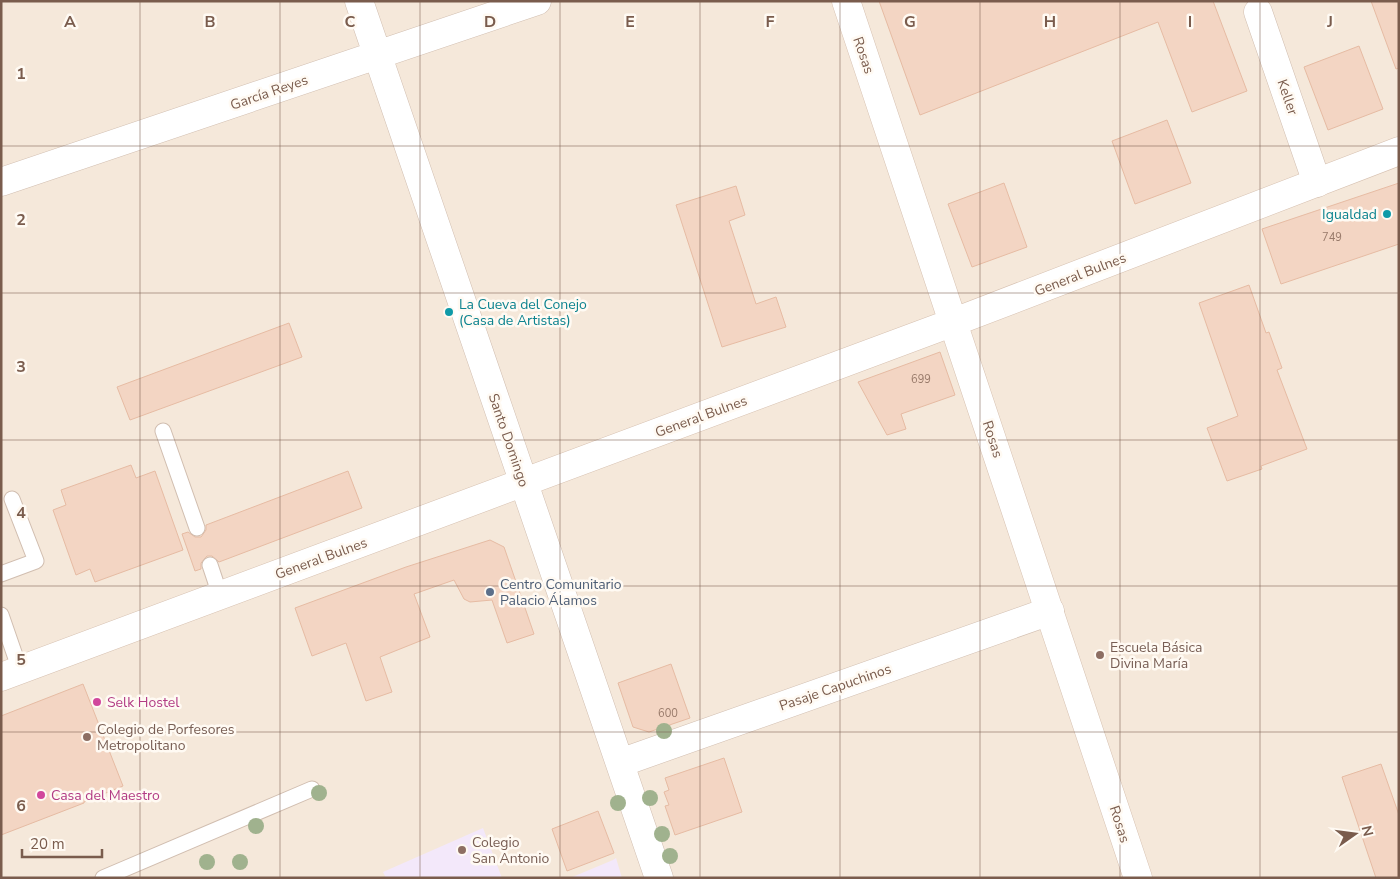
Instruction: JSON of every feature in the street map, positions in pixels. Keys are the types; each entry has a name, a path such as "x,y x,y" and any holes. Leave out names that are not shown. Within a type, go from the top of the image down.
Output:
{"street":[{"name":"Santo Domingo","path":"359,1 659,878"},
{"name":"García Reyes","path":"1,182 537,1"},
{"name":"Rosas","path":"846,1 1138,878"},
{"name":"Keller","path":"1258,12 1317,183"},
{"name":"General Bulnes","path":"11,673 954,322 1399,151"},
{"name":"Pasaje Capuchinos","path":"620,763 1050,611"}],"lane":[{"path":"163,431 197,528"},
{"path":"1,574 36,561 12,498"},
{"path":"210,565 220,595"},
{"path":"1,615 11,673"},
{"path":"103,878 312,789"}],"shaded area":[{"path":"1,1 1399,1 1399,878 1,878"},
{"name":"Colegio San Antonio","path":"483,828 502,878 386,878 383,872"},
{"name":"Colegio San Antonio","path":"616,858 622,878 570,878 613,860"}],"building":[{"path":"879,1 1213,1 1247,91 1192,112 1158,22 920,115"},
{"path":"1371,1 1399,1 1399,68 1396,69"},
{"path":"1359,46 1383,109 1328,130 1304,67"},
{"path":"1167,120 1191,183 1135,204 1112,141"},
{"path":"1004,183 1027,247 972,267 948,204"},
{"path":"1399,183 1399,244 1281,284 1262,229"},
{"path":"736,186 745,215 729,221 756,304 776,297 786,327 722,347 676,205"},
{"path":"1249,285 1266,333 1269,332 1282,368 1277,370 1307,449 1261,466 1262,469 1227,481 1207,428 1238,416 1199,303"},
{"path":"289,323 302,357 130,420 117,387"},
{"path":"940,352 955,395 901,414 906,429 887,435 858,382"},
{"path":"131,465 136,478 155,471 183,550 95,582 90,569 76,575 53,510 66,505 61,490"},
{"path":"348,471 362,508 219,562 212,556 207,556 201,563 201,569 195,571 182,534 188,532 195,537 201,537 206,530 206,525"},
{"path":"490,540 504,547 534,634 507,643 492,600 470,602 464,599 454,580 414,594 430,637 380,657 392,692 366,701 346,643 312,656 295,608 406,567"},
{"path":"671,664 690,718 649,732 633,727 618,683"},
{"path":"83,684 123,786 1,835 1,716"},
{"path":"724,758 742,812 675,835 665,806 669,805 664,792 669,790 665,778"},
{"path":"1381,764 1399,815 1399,878 1376,878 1342,777"},
{"path":"598,811 614,853 567,871 552,829"}],"place":[{"name":"Igualdad","path":"1387,214"},
{"name":"La Cueva del Conejo (Casa de Artistas)","path":"449,312"},
{"name":"Centro Comunitario Palacio Álamos","path":"490,592"},
{"name":"Escuela Básica Divina María","path":"1100,655"},
{"name":"Selk Hostel","path":"97,702"},
{"name":"Colegio de Porfesores Metropolitano","path":"87,737"},
{"name":"Casa del Maestro","path":"41,795"},
{"name":"Colegio San Antonio","path":"462,850"}]}
